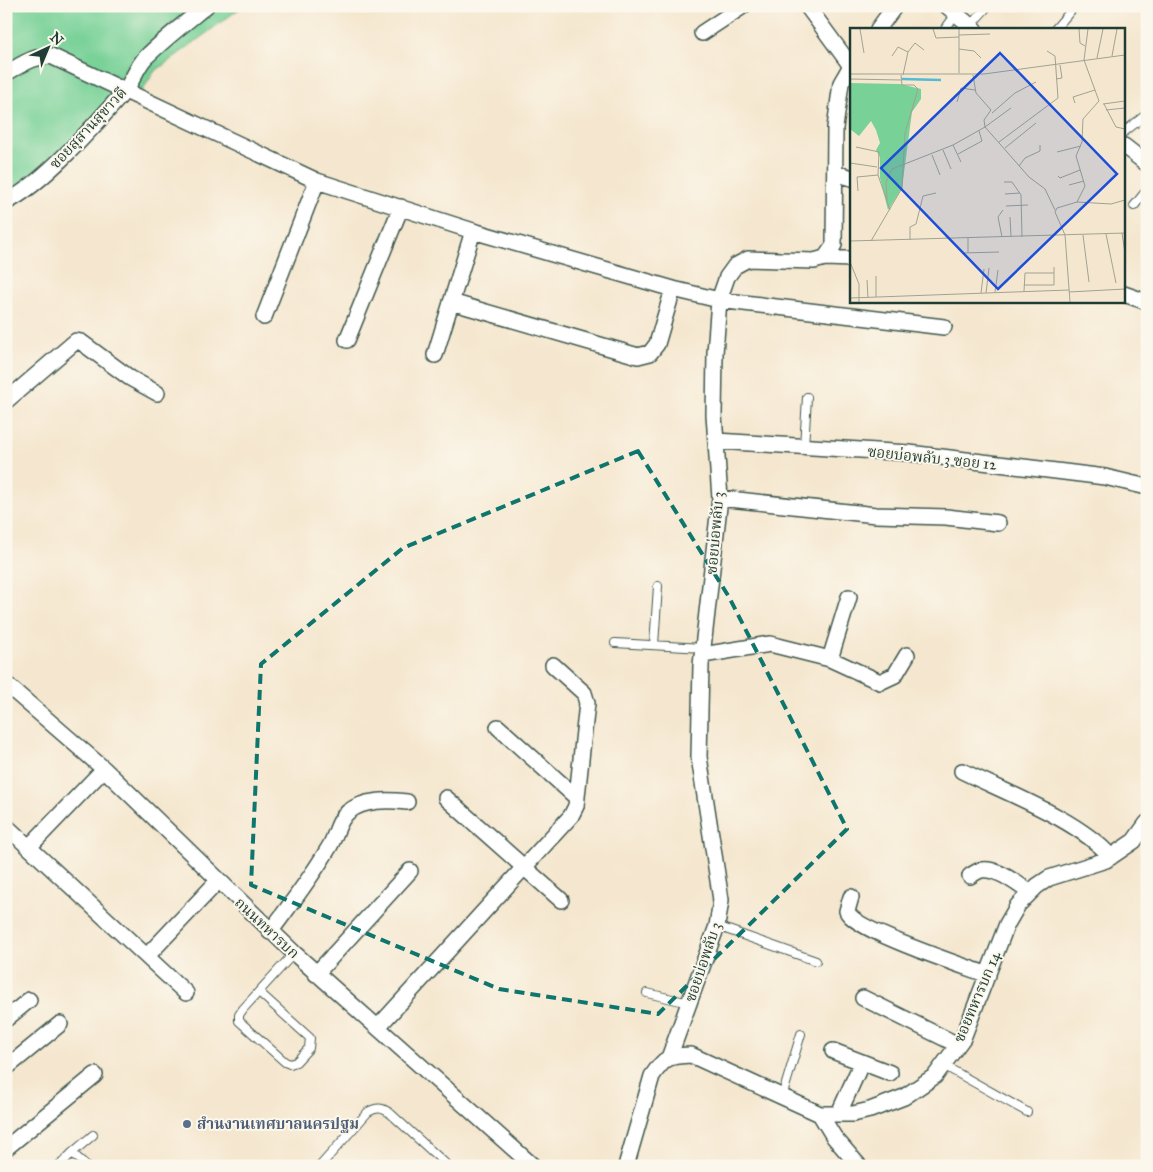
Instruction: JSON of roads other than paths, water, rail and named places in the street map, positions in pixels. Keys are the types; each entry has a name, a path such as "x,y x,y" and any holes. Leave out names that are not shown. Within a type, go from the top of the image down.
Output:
{"street":[{"name":"ซอยสุสานสุขาวดี","path":"6,202 34,183 79,140 124,92 144,59 206,6"},
{"path":"702,33 744,6"},
{"path":"807,6 850,64"},
{"path":"879,28 895,6"},
{"path":"952,10 972,28"},
{"path":"6,74 28,60 39,56 51,56 124,92 317,181 473,231 673,289 719,300 944,327"},
{"path":"825,258 834,245 835,128 841,83 850,67"},
{"path":"1126,148 1147,164"},
{"path":"835,173 850,177"},
{"path":"264,317 317,181"},
{"path":"347,340 401,207"},
{"path":"435,355 473,231"},
{"name":"ซอยบ่อพลับ 3","path":"670,1056 718,926 721,900 719,876 699,757 703,652 720,498 716,441 715,353 719,300 726,277 735,266 748,259 814,261 825,258 850,259"},
{"path":"451,302 638,356 650,353 657,344 673,289"},
{"path":"1126,295 1147,302"},
{"path":"6,401 76,341 81,342 130,378 157,393"},
{"name":"ซอยบ่อพลับ 3 ซอย 12","path":"716,441 918,454 1105,477 1147,487"},
{"path":"720,498 876,515 946,517 998,523"},
{"path":"830,659 849,597"},
{"path":"703,652 770,644 830,659 880,682 895,675 907,656"},
{"path":"378,1027 572,816 577,798 587,703 584,693 553,665"},
{"name":"ถนนทหารบก","path":"6,684 104,769 270,932 532,1165"},
{"path":"498,727 577,798"},
{"path":"29,847 104,769"},
{"path":"962,771 1079,829 1101,846 1111,857"},
{"path":"446,798 525,866 561,900"},
{"path":"270,932 330,848 339,824 348,812 362,804 394,801 408,802"},
{"name":"ซอยทหารบก 14","path":"670,1056 691,1055 820,1114 870,1110 904,1097 935,1076 958,1045 988,975 1007,924 1018,905 1030,892 1049,878 1111,857 1134,841 1147,823"},
{"path":"6,826 186,993"},
{"path":"970,876 981,870 989,871 1005,877 1030,892"},
{"path":"316,974 410,871"},
{"path":"147,956 218,881"},
{"path":"852,897 847,910 852,919 887,937 988,975"},
{"path":"863,998 958,1045"},
{"path":"6,1019 30,1000"},
{"path":"6,1068 60,1024"},
{"path":"833,1051 890,1072"},
{"path":"626,1166 652,1076 660,1064 670,1056"},
{"path":"839,1113 862,1062"},
{"path":"6,1148 95,1075"},
{"path":"820,1114 834,1137 859,1166"}],"lane":[{"path":"972,28 988,6"},
{"path":"1056,28 1075,6"},
{"path":"944,28 952,10"},
{"path":"1126,130 1147,114"},
{"path":"1134,206 1147,190"},
{"path":"804,447 807,397"},
{"path":"654,646 658,586"},
{"path":"615,643 703,652"},
{"path":"718,926 816,961"},
{"path":"258,992 310,1038 309,1048 296,1062 290,1064 284,1062 239,1021 239,1015 258,992 294,953"},
{"path":"647,993 689,1003"},
{"path":"782,1097 801,1034"},
{"path":"943,1065 1027,1112"},
{"path":"320,1166 368,1112 376,1108 384,1108 448,1166"},
{"path":"60,1166 93,1135"},
{"path":"72,1153 87,1166"}],"place":[{"name":"สำนงานเทศบาลนครปฐม","path":"187,1124"}]}
